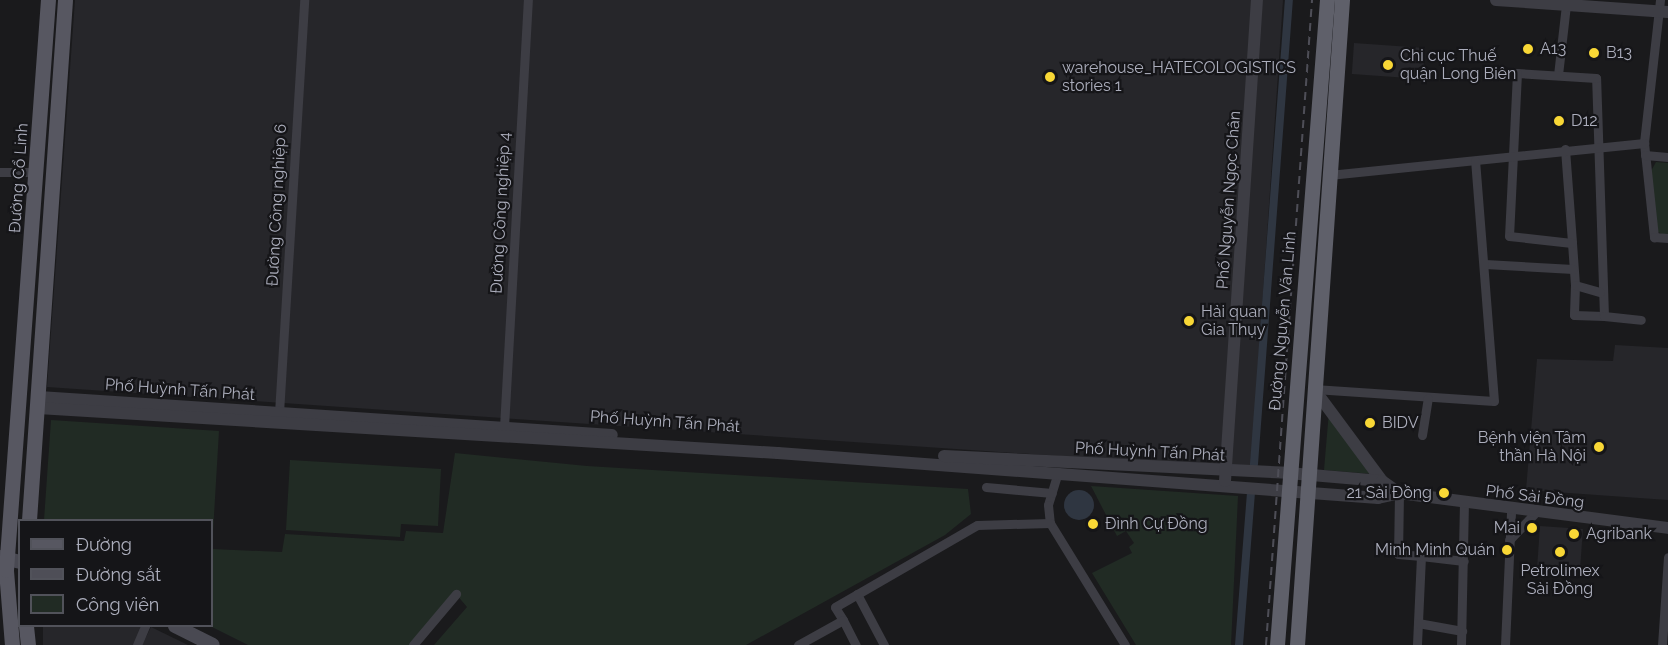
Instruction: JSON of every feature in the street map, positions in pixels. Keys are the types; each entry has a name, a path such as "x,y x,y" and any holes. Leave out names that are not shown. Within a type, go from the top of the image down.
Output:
{"highway":[{"name":"Đường Nguyễn Văn Linh","path":"1277,645 1288,472 1327,0"},
{"path":"1297,645 1305,491 1342,0"},
{"path":"1300,332 1317,334"}],"main road":[{"name":"Đường Cổ Linh","path":"12,645 8,562 48,0"},
{"name":"Đường Cổ Linh","path":"29,519 39,402 65,0"},
{"path":"26,627 28,645"},
{"path":"177,627 213,645"}],"street":[{"name":"Đường Công nghiệp 6","path":"279,418 304,0"},
{"name":"Đường Công nghiệp 4","path":"503,432 528,0"},
{"name":"Phố Nguyễn Ngọc Chân","path":"1226,479 1257,0"},
{"path":"1496,0 1662,8 1644,143 1654,237 1668,238"},
{"path":"1558,75 1566,5"},
{"path":"1572,243 1509,236 1511,155 1517,73 1596,78 1600,292 1604,316"},
{"path":"1329,175 1475,160 1597,144 1644,143"},
{"path":"1565,149 1575,285 1574,315 1641,320"},
{"path":"1645,154 1668,157"},
{"path":"1314,390 1494,401 1475,160"},
{"path":"0,172 37,172"},
{"path":"1485,264 1573,269"},
{"path":"1575,285 1600,292"},
{"name":"Phố Sài Đồng","path":"1314,390 1382,481 1399,494"},
{"path":"1422,435 1428,398"},
{"name":"Phố Huỳnh Tấn Phát","path":"39,402 1226,479 1287,488"},
{"name":"Phố Huỳnh Tấn Phát","path":"924,459 1058,472 1226,479 1288,472 1307,474"},
{"path":"1058,472 1052,493 1050,523 1125,645"},
{"path":"1307,474 1382,481"},
{"path":"986,487 1052,493"},
{"name":"Phố Sài Đồng","path":"1287,488 1378,498 1399,494 1511,512 1668,528"},
{"path":"1399,494 1398,554 1464,561"},
{"path":"1461,645 1464,505"},
{"path":"1505,645 1511,512"},
{"path":"1509,540 1534,514"},
{"path":"856,645 836,607 977,525 1050,523"},
{"path":"1417,645 1421,556"},
{"path":"1662,645 1668,557"},
{"path":"0,585 8,562"},
{"path":"413,645 456,594"},
{"path":"857,594 884,645"},
{"path":"798,645 810,642 843,620"},
{"path":"1418,624 1462,631"},
{"path":"137,645 145,627"}],"shaded area":[{"path":"75,0 1283,0 1251,469 47,387"},
{"name":"Chi cục Thuế quận Long Biên","path":"1354,43 1425,48 1423,79 1352,74"},
{"name":"Bệnh viện Tâm thần Hà Nội","path":"1615,345 1668,348 1668,500 1526,490 1537,359 1613,361"},
{"path":"1079,490 1090,494 1094,505 1090,516 1079,520 1068,516 1064,505 1068,494"},
{"name":"Petrolimex Sài Đồng","path":"1540,526 1583,529 1579,578 1537,575"},
{"path":"43,627 142,627 142,645 43,645"},
{"path":"151,627 188,645 142,645"}],"green space":[{"path":"1656,162 1668,163 1668,237 1656,231 1650,173"},
{"path":"1329,411 1373,474 1324,470"},
{"path":"51,420 219,431 213,532 213,519 44,519"},
{"path":"455,453 587,466 968,489 971,514 945,535 746,645 434,645 467,607 456,594 413,645 248,645 212,627 213,549 282,552 285,534 404,541 406,531 443,533"},
{"path":"290,460 441,469 438,526 401,524 400,537 286,530"},
{"path":"1091,486 1238,496 1231,645 1136,645 1092,573 1132,553 1129,547 1134,543 1126,531 1117,536"}],"waterway":[{"path":"1254,464 1289,0"},
{"path":"1239,645 1251,491"}],"railway":[{"path":"1266,645 1312,0"}],"place":[{"name":"A13","path":"1528,49"},
{"name":"B13","path":"1594,53"},
{"name":"Chi cục Thuế quận Long Biên","path":"1388,65"},
{"name":"warehouse_HATECOLOGISTICS stories 1","path":"1050,77"},
{"name":"D12","path":"1559,121"},
{"name":"Hải quan Gia Thụy","path":"1189,321"},
{"name":"BIDV","path":"1370,423"},
{"name":"Bệnh viện Tâm thần Hà Nội","path":"1599,447"},
{"name":"21 Sài Đồng","path":"1444,493"},
{"name":"Đình Cự Đồng","path":"1093,524"},
{"name":"Mai","path":"1532,528"},
{"name":"Agribank","path":"1574,534"},
{"name":"Minh Minh Quán","path":"1507,550"},
{"name":"Petrolimex Sài Đồng","path":"1560,552"}]}
